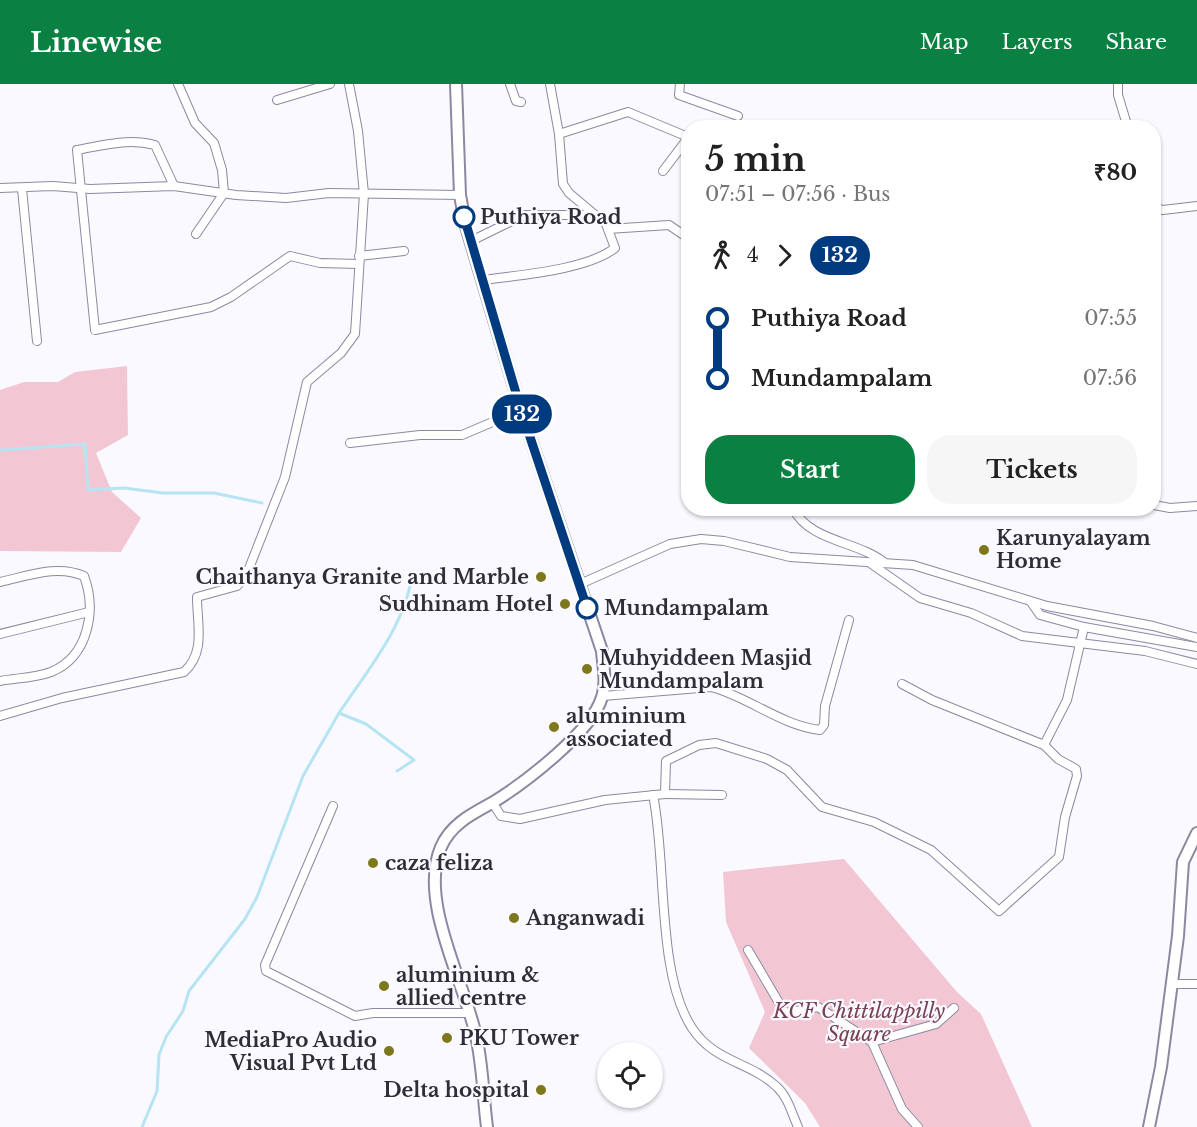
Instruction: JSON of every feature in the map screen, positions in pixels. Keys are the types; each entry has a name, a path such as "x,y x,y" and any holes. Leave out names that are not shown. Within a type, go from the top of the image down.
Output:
{"main road":[{"path":"456,84 460,195 465,223 484,280 521,410 602,651 603,696 587,723 530,777 464,818 441,847 436,884 440,918 476,1035 487,1127"},
{"path":"1149,1127 1161,1067 1178,936 1183,862 1197,832"}],"street":[{"path":"178,84 195,123 214,143 222,170 224,193 196,234"},
{"path":"277,99 330,84"},
{"path":"0,716 92,691 184,672 199,647 197,597 237,586 246,576 285,477 307,382 342,353 355,334 364,194 358,131 349,84"},
{"path":"510,84 516,100 521,102"},
{"path":"484,280 557,269 607,255 615,248 608,229 591,209 569,193 563,184 559,134 550,84"},
{"path":"680,84 679,95 738,117"},
{"path":"1118,84 1118,95 1126,120"},
{"path":"559,134 628,112 681,134"},
{"path":"174,186 155,145 139,141 116,142 77,150 95,330 212,307 239,292 290,256 321,263 359,260 404,251"},
{"path":"663,171 681,147"},
{"path":"0,188 22,189 26,186 80,189 174,186 286,198 329,193 460,195"},
{"path":"22,189 37,341"},
{"path":"1161,210 1197,207"},
{"path":"471,241 524,215 585,215"},
{"path":"608,229 669,225 681,233"},
{"path":"350,443 420,435 462,435 521,410"},
{"path":"1161,506 1197,506"},
{"path":"799,516 814,530 874,554 885,563"},
{"path":"580,584 670,544 701,539 724,541 790,557 885,563 938,571 1029,601 1089,615 1153,626 1197,638"},
{"path":"870,563 920,598 971,613 1022,636 1145,651 1197,664"},
{"path":"0,582 57,569 71,570 84,576 88,587 89,612 87,636 70,660 49,672 0,681"},
{"path":"1029,601 1040,615 1084,627 1197,647"},
{"path":"0,634 89,612"},
{"path":"603,696 711,687 728,691 786,721 820,729 824,725 825,706 849,620"},
{"path":"1044,745 1067,700 1084,627"},
{"path":"665,794 666,761 699,745 716,743 737,748 767,759 787,770 822,807 874,822 931,850 999,911 1059,857 1065,817 1077,776 1076,769 1058,759 1044,745 932,700 902,684"},
{"path":"492,802 501,816 520,819 605,800 665,794 722,795"},
{"path":"653,795 658,820 667,942 675,985 691,1027 707,1046 777,1086 787,1101 798,1127"},
{"path":"333,806 265,965 266,971 355,1016 373,1013 469,1013"},
{"path":"748,950 785,1012 818,1006 872,1042 902,1109 918,1127"},
{"path":"1171,984 1197,984"},
{"path":"872,1042 936,1024 954,1008"}],"green space":[{"path":"127,366 128,435 96,453 112,492 141,518 121,552 0,551 0,390 24,382 58,382 75,372"},
{"name":"KCF Chittilappilly Square","path":"844,859 957,992 981,1014 1032,1127 820,1127 805,1103 749,1048 765,1012 726,922 723,872"}],"waterway":[{"path":"0,450 85,444 88,490 124,488 163,493 214,493 262,503"},
{"path":"339,713 393,630 402,612 412,575"},
{"path":"142,1127 157,1091 159,1055 166,1037 183,1011 189,991 245,919 257,897 303,776 339,713 366,724 414,760 397,771"}],"bus line":[{"name":"132","path":"464,217 521,410 587,608"}],"place":[{"name":"Puthiya Road","path":"464,217"},
{"name":"Karunyalayam Home","path":"984,550"},
{"name":"Chaithanya Granite and Marble","path":"541,577"},
{"name":"Sudhinam Hotel","path":"565,604"},
{"name":"Mundampalam","path":"587,608"},
{"name":"Muhyiddeen Masjid Mundampalam","path":"587,669"},
{"name":"aluminium associated","path":"554,727"},
{"name":"caza feliza","path":"373,863"},
{"name":"Anganwadi","path":"514,918"},
{"name":"aluminium & allied centre","path":"384,986"},
{"name":"PKU Tower","path":"447,1038"},
{"name":"MediaPro Audio Visual Pvt Ltd","path":"389,1051"},
{"name":"Delta hospital","path":"541,1090"}]}
